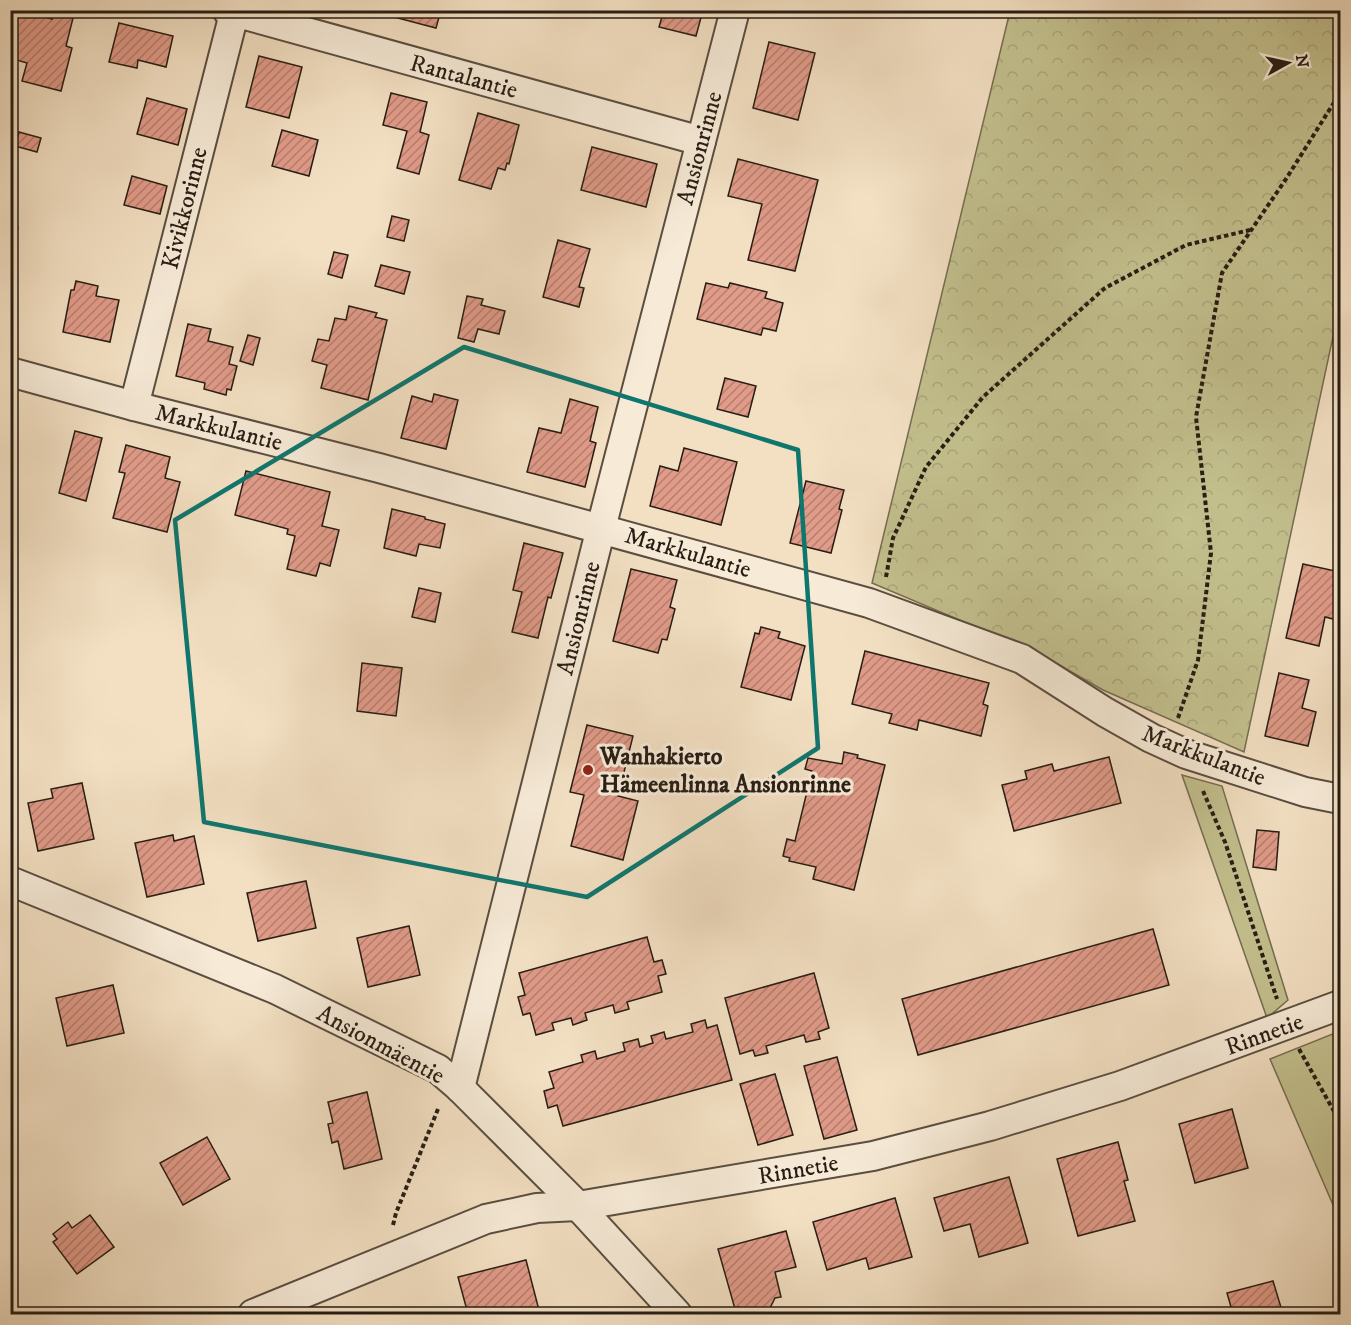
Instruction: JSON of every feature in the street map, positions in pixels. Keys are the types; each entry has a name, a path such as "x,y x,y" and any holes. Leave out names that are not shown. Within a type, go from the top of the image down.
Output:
{"street":[{"name":"Ansionrinne","path":"451,1095 735,10"},
{"name":"Rantalantie","path":"232,11 701,141"},
{"name":"Kivikkorinne","path":"134,406 232,11"},
{"name":"Markkulantie","path":"10,372 379,468 880,607 1022,659 1105,712 1151,738 1186,753 1305,792 1341,799"},
{"name":"Ansionmäentie","path":"10,881 275,989 438,1069 451,1095 578,1206 677,1314"},
{"name":"Rinnetie","path":"253,1314 486,1219 537,1208 578,1206 873,1156 926,1143 1120,1086 1341,1005"}],"path":[{"path":"1341,93 1222,273 1196,417 1211,553 1198,660 1175,727 1225,842 1286,1026 1341,1122"},
{"path":"880,607 893,538 926,467 983,397 1105,288 1186,245 1251,230"},
{"path":"385,1261 396,1213 451,1095"},
{"path":"1334,1314 1341,1283"}],"highlighted area":[{"path":"464,347 798,450 818,748 587,897 204,822 175,520"}],"green space":[{"path":"1010,11 1340,11 1340,304 1244,752 1103,690 1040,654 872,583"},
{"path":"1182,775 1222,786 1288,1000 1267,1018"},
{"path":"1340,1031 1340,1221 1270,1059"}],"building":[{"path":"13,10 52,19 54,10 75,10 66,46 72,48 61,91 22,81 27,63 10,58 10,20"},
{"path":"391,10 441,10 436,28 390,16"},
{"path":"664,10 703,10 696,36 659,27"},
{"path":"119,23 173,36 166,67 138,60 137,68 109,62"},
{"path":"769,42 815,53 798,120 753,108"},
{"path":"259,56 302,67 289,118 246,107"},
{"path":"391,93 427,102 420,132 429,135 419,174 397,168 407,131 383,125"},
{"path":"147,98 187,109 178,145 137,134"},
{"path":"478,113 519,125 509,164 507,163 505,170 498,168 491,189 459,180"},
{"path":"282,130 318,140 309,176 272,166"},
{"path":"19,132 41,138 37,152 15,146"},
{"path":"592,147 657,164 646,207 581,190"},
{"path":"738,159 818,180 795,271 748,260 762,204 728,196"},
{"path":"132,176 167,186 160,214 124,205"},
{"path":"392,216 409,220 404,241 387,237"},
{"path":"10,227 18,228 10,256"},
{"path":"558,240 590,249 579,287 584,288 579,307 543,297"},
{"path":"334,252 348,255 342,278 328,274"},
{"path":"381,265 410,272 404,294 375,286"},
{"path":"76,281 98,286 96,296 119,300 110,342 63,332 71,290 74,290"},
{"path":"706,283 728,288 730,283 767,292 765,298 783,303 776,331 763,328 761,335 697,319"},
{"path":"467,296 483,299 481,305 505,311 499,334 478,329 474,342 458,338"},
{"path":"349,306 377,313 375,317 387,320 368,400 321,388 327,365 312,361 318,339 329,341 335,318 346,320"},
{"path":"188,324 211,329 208,341 233,347 229,364 237,366 231,390 227,389 226,395 204,389 205,383 176,376"},
{"path":"248,335 260,338 253,365 240,361"},
{"path":"725,378 756,386 748,417 717,409"},
{"path":"434,394 458,400 446,449 401,438 412,396 432,402"},
{"path":"570,399 598,407 590,441 596,443 585,487 527,472 539,428 561,433"},
{"path":"75,431 102,438 86,501 59,493"},
{"path":"126,445 170,457 165,478 180,482 167,532 113,518 125,473 119,472"},
{"path":"684,448 737,462 721,525 650,506 660,466 678,471"},
{"path":"246,471 330,492 322,526 339,530 330,566 320,563 316,576 287,569 295,536 287,534 288,529 235,515"},
{"path":"806,481 844,490 839,509 842,510 831,553 790,543"},
{"path":"392,509 445,524 440,548 419,544 416,556 384,548"},
{"path":"524,543 563,553 551,598 548,597 538,638 512,632 522,592 513,590"},
{"path":"1303,564 1340,572 1340,603 1337,620 1325,617 1319,646 1286,638"},
{"path":"631,569 677,580 670,607 675,609 667,640 662,639 658,653 613,641"},
{"path":"419,588 441,593 435,622 412,617"},
{"path":"761,627 780,632 778,638 805,646 791,700 741,687 755,633 759,634"},
{"path":"865,651 989,683 983,704 988,706 981,736 919,720 917,730 889,723 892,714 852,704"},
{"path":"362,663 402,668 396,716 357,711"},
{"path":"1279,673 1309,680 1302,708 1316,712 1308,746 1265,736"},
{"path":"587,725 633,736 618,796 638,801 623,860 571,846 584,795 570,792"},
{"path":"844,752 885,765 854,890 813,879 816,867 789,861 790,858 783,856 787,839 795,841 812,771 805,769 808,758 842,764"},
{"path":"1109,757 1121,803 1014,831 1002,785 1027,779 1025,771 1052,764 1054,771"},
{"path":"82,783 94,839 38,851 28,803 53,798 51,789"},
{"path":"1257,830 1279,832 1276,870 1253,867"},
{"path":"173,835 174,841 194,836 204,884 147,897 135,843"},
{"path":"306,881 316,928 258,941 247,893"},
{"path":"409,926 420,975 368,987 357,938"},
{"path":"1153,929 1169,985 918,1055 902,999"},
{"path":"647,937 654,962 662,960 666,974 658,976 662,992 627,1002 629,1009 615,1013 613,1005 585,1013 587,1020 573,1025 571,1018 552,1023 554,1030 536,1035 530,1013 523,1015 518,997 525,995 519,973"},
{"path":"814,973 829,1028 818,1032 820,1039 806,1042 804,1035 766,1046 768,1053 755,1056 753,1050 740,1054 725,998"},
{"path":"113,985 124,1033 67,1046 56,998"},
{"path":"705,1020 707,1028 717,1025 732,1080 563,1126 557,1105 548,1108 544,1091 554,1088 549,1072 583,1062 581,1055 595,1051 597,1059 625,1051 623,1043 638,1039 640,1047 653,1043 651,1036 664,1032 666,1039 693,1032 691,1024"},
{"path":"837,1057 857,1130 824,1139 804,1066"},
{"path":"775,1074 793,1135 758,1145 740,1084"},
{"path":"367,1092 382,1159 344,1169 338,1141 332,1143 328,1124 333,1123 328,1102"},
{"path":"1232,1109 1248,1168 1195,1183 1179,1124"},
{"path":"207,1137 230,1179 183,1205 160,1163"},
{"path":"1118,1142 1128,1180 1124,1181 1135,1221 1078,1236 1057,1159"},
{"path":"1009,1177 1028,1243 979,1257 970,1224 944,1231 934,1198"},
{"path":"895,1198 912,1257 869,1269 866,1258 827,1270 813,1222"},
{"path":"90,1215 114,1247 77,1274 53,1242 57,1239 53,1234 68,1222 72,1228"},
{"path":"786,1231 796,1267 775,1272 781,1297 775,1298 768,1312 746,1314 739,1307 735,1309 718,1249"},
{"path":"526,1260 540,1314 468,1314 458,1277"},
{"path":"1273,1281 1283,1314 1233,1314 1227,1293"}],"place":[{"name":"Wanhakierto Hämeenlinna Ansionrinne","path":"588,770"}]}
